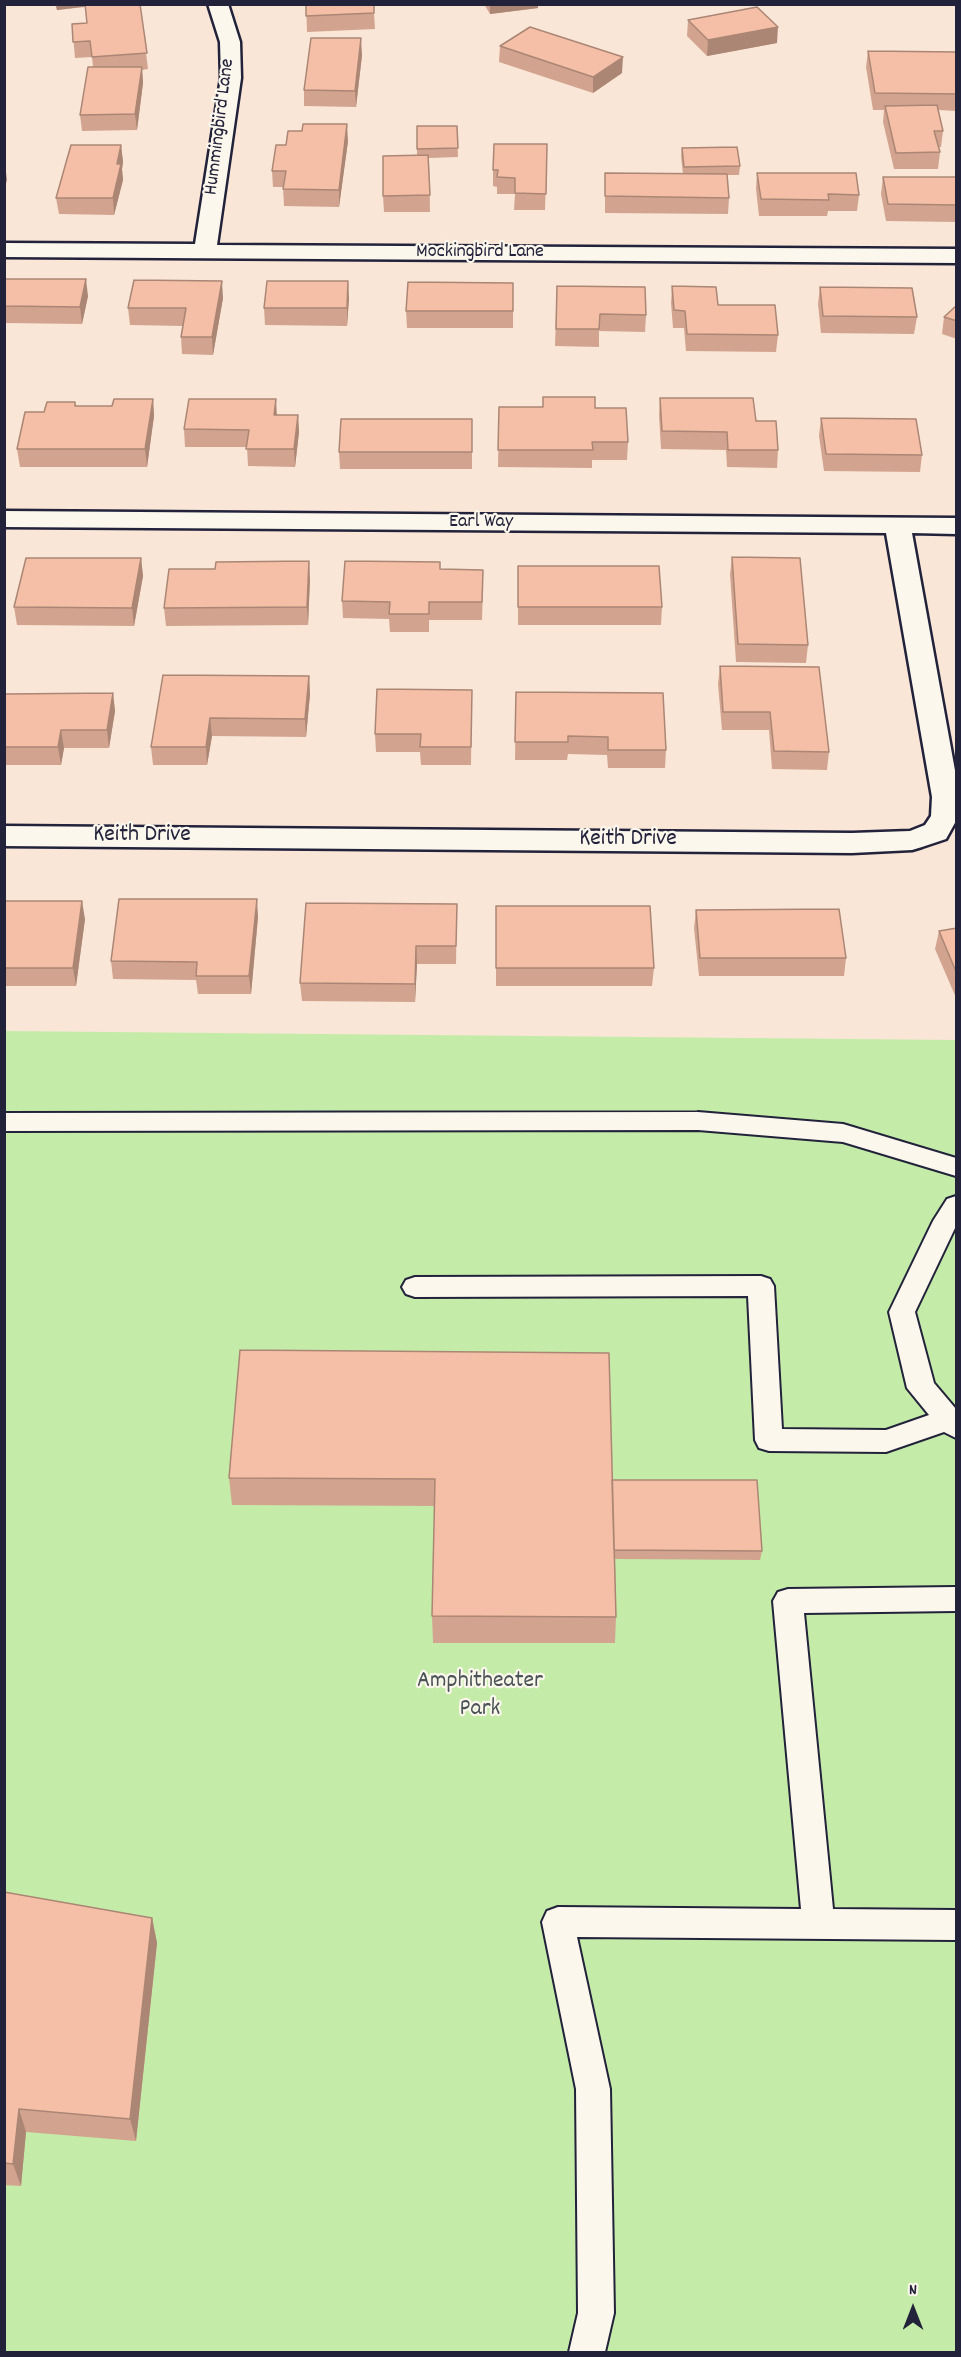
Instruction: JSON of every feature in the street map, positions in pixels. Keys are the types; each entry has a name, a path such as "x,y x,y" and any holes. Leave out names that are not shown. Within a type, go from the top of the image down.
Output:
{"street":[{"name":"Hummingbird Lane","path":"205,251 231,78 230,42 218,4"},
{"name":"Mockingbird Lane","path":"4,250 957,256"},
{"name":"Earl Way","path":"4,519 957,526"},
{"name":"Keith Drive","path":"4,836 852,843 912,840 936,832 945,816 946,797 898,526"}],"lane":[{"path":"4,1122 698,1120 843,1133 957,1167"},
{"path":"415,1287 761,1286 769,1440 886,1441 953,1423 921,1388 902,1312 942,1228 957,1206"},
{"path":"818,1924 788,1601 957,1599"},
{"path":"587,2352 596,2313 593,2089 558,1922 957,1925"}],"green space":[{"name":"Amphitheater Park","path":"4,1031 956,1040 956,2352 5,2352"}],"building":[{"path":"85,4 140,4 147,53 92,57 90,41 73,42 72,24 87,23"},
{"path":"306,4 374,4 374,13 306,16"},
{"path":"757,7 778,27 708,40 688,20"},
{"path":"530,27 623,57 593,77 500,46"},
{"path":"311,38 361,38 355,91 304,90"},
{"path":"868,51 957,52 957,94 875,93"},
{"path":"88,67 142,67 135,114 80,115"},
{"path":"937,105 943,131 934,131 940,152 896,153 885,106"},
{"path":"303,124 347,124 339,190 283,189 286,171 272,171 276,145 286,145 288,131 302,131"},
{"path":"417,126 457,126 458,148 417,149"},
{"path":"494,144 547,144 546,194 515,193 515,178 497,177 498,170 493,170"},
{"path":"71,145 121,145 117,164 121,164 113,198 56,198"},
{"path":"737,147 740,166 684,167 682,148"},
{"path":"428,155 430,195 383,196 383,156"},
{"path":"605,173 727,174 729,198 605,196"},
{"path":"757,173 856,173 859,195 828,194 829,200 761,199"},
{"path":"883,177 957,177 957,205 888,204"},
{"path":"4,279 86,279 80,307 4,306"},
{"path":"134,280 222,281 212,337 181,337 186,308 128,308"},
{"path":"267,281 348,281 347,308 264,308"},
{"path":"408,282 513,283 513,311 406,311"},
{"path":"557,286 645,287 646,315 600,314 599,329 556,329"},
{"path":"672,286 716,287 718,305 775,305 778,335 687,334 685,311 674,310"},
{"path":"820,287 912,288 917,317 823,316"},
{"path":"957,305 957,321 944,317"},
{"path":"543,397 595,397 595,408 626,408 628,442 592,442 593,450 498,450 499,407 543,407"},
{"path":"660,398 753,398 756,421 776,421 778,450 728,450 727,432 662,431"},
{"path":"114,399 153,399 145,449 17,449 25,412 44,412 47,402 75,402 75,406 112,406"},
{"path":"189,399 276,399 274,415 298,415 294,449 246,449 249,430 184,429"},
{"path":"821,418 916,419 922,455 826,454"},
{"path":"341,419 472,419 472,452 339,452"},
{"path":"732,557 800,558 808,645 738,644"},
{"path":"26,558 141,558 132,608 14,607"},
{"path":"309,561 307,607 164,608 169,569 215,569 216,562"},
{"path":"345,561 440,562 440,569 483,570 482,602 429,602 429,614 389,614 390,602 342,601"},
{"path":"518,566 659,566 662,607 518,607"},
{"path":"720,666 819,667 829,752 774,751 770,712 723,712"},
{"path":"163,675 309,676 305,719 210,718 206,747 151,747"},
{"path":"377,689 472,690 471,747 420,747 421,734 375,734"},
{"path":"516,692 663,693 666,750 608,750 608,737 568,736 568,742 515,742"},
{"path":"113,693 107,730 61,730 58,747 4,747 4,694"},
{"path":"119,899 257,899 249,976 196,976 197,962 111,961"},
{"path":"4,901 82,901 73,968 4,968"},
{"path":"306,903 457,904 456,946 416,946 415,984 300,983"},
{"path":"496,906 650,906 654,968 496,968"},
{"path":"839,909 846,958 700,958 696,910"},
{"path":"957,928 957,974 939,931"},
{"path":"240,1350 609,1353 616,1617 432,1616 435,1479 229,1478"},
{"path":"612,1480 757,1480 762,1551 614,1550"},
{"path":"4,1892 152,1918 130,2119 19,2109 13,2164 4,2163"}]}
